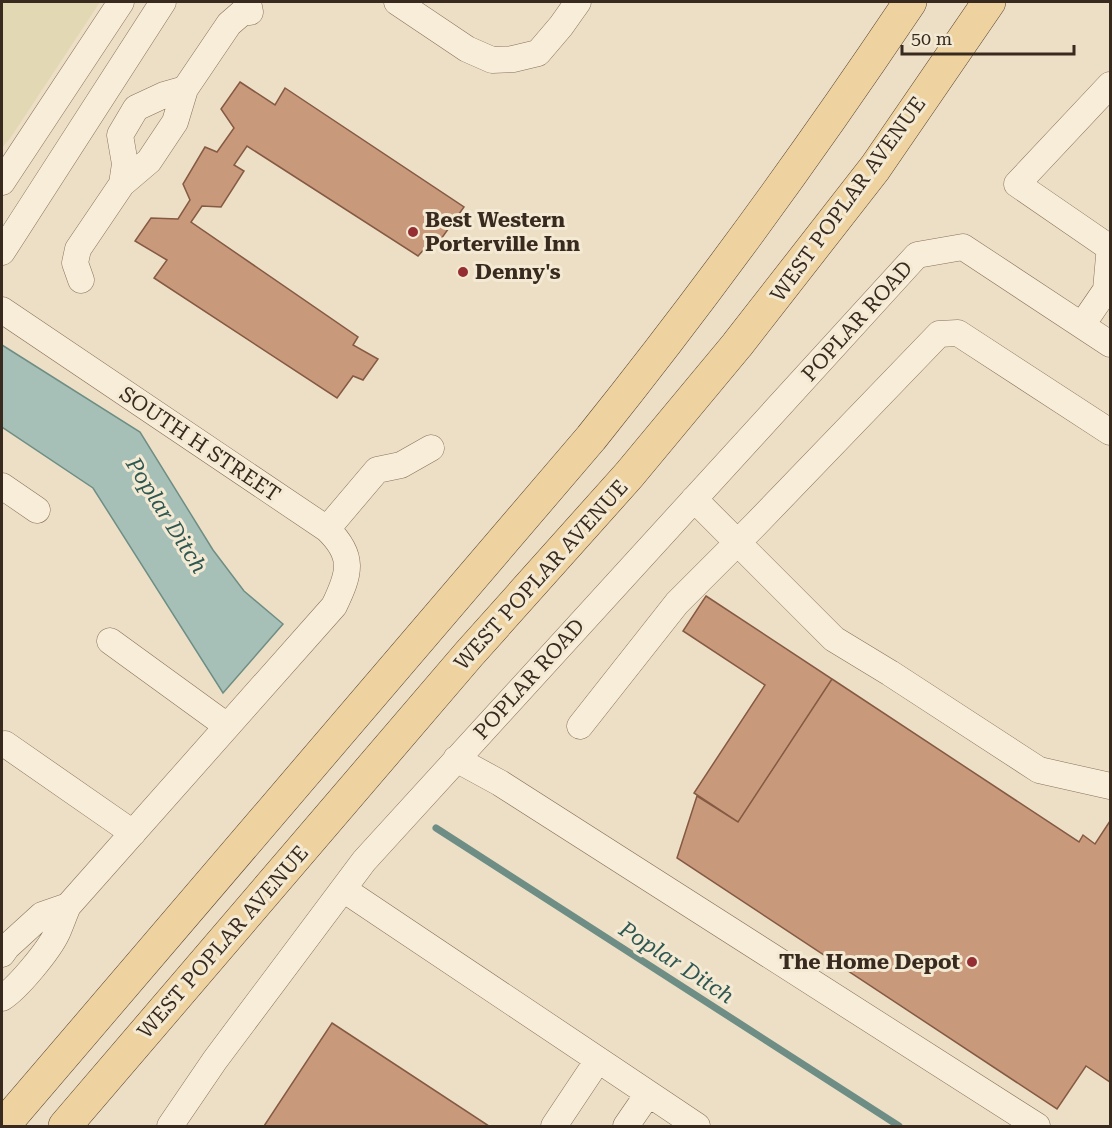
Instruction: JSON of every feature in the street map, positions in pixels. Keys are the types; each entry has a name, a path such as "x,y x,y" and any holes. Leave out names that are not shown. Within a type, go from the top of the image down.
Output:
{"main road":[{"path":"3,1126 633,386 766,210 910,2"},
{"name":"WEST POPLAR AVENUE","path":"65,1126 469,654 630,475 738,345 875,168 989,2"}],"street":[{"path":"2,182 121,2"},
{"path":"2,252 163,2"},
{"path":"81,280 75,263 78,249 122,184 149,161 175,122 185,89 229,24 244,11 250,12 248,2"},
{"path":"397,2 467,49 492,60 513,59 538,53 578,2"},
{"path":"1110,85 1017,184 1110,247 1106,290 1082,325 1110,344"},
{"path":"122,184 125,164 120,135 136,108 164,95 185,89"},
{"name":"POPLAR ROAD","path":"170,1126 215,1060 364,861 917,255 963,247 1082,325"},
{"name":"SOUTH H STREET","path":"2,310 327,529 340,542 347,558 346,581 334,606 227,726"},
{"path":"580,726 678,603 939,334 958,333 1110,432"},
{"path":"327,529 377,470 401,465 431,448"},
{"path":"2,486 37,510"},
{"path":"694,499 834,639 1039,770 1110,786"},
{"path":"2,998 32,968 56,935 68,906 227,726 110,641"},
{"path":"5,744 133,833"},
{"path":"456,759 500,783 1037,1126"},
{"path":"343,889 697,1126"},
{"path":"2,954 42,915 68,906"},
{"path":"554,1126 598,1060"},
{"path":"626,1126 648,1094"}],"shaded area":[{"path":"2,2 100,2 2,148"}],"water":[{"path":"2,345 140,432 213,550 244,591 283,624 223,693 93,488 2,427"}],"building":[{"name":"Best Western Porterville Inn","path":"240,82 275,105 285,88 464,207 436,246 427,246 418,256 247,146 234,165 244,171 221,207 202,206 191,222 358,337 353,345 378,359 363,380 353,376 337,398 154,278 167,260 135,241 151,218 178,219 190,200 183,184 205,147 217,152 234,128 221,109"},
{"path":"706,596 832,679 738,822 694,793 765,685 683,631"},
{"name":"The Home Depot","path":"832,679 1079,842 1083,835 1095,844 1110,821 1110,1082 1086,1066 1057,1109 677,858 697,796 738,822"},
{"path":"332,1023 489,1126 264,1126"}],"waterway":[{"name":"Poplar Ditch","path":"436,828 899,1126"}],"place":[{"name":"Best Western Porterville Inn","path":"413,232"},
{"name":"Denny's","path":"463,272"},
{"name":"The Home Depot","path":"972,962"}]}
